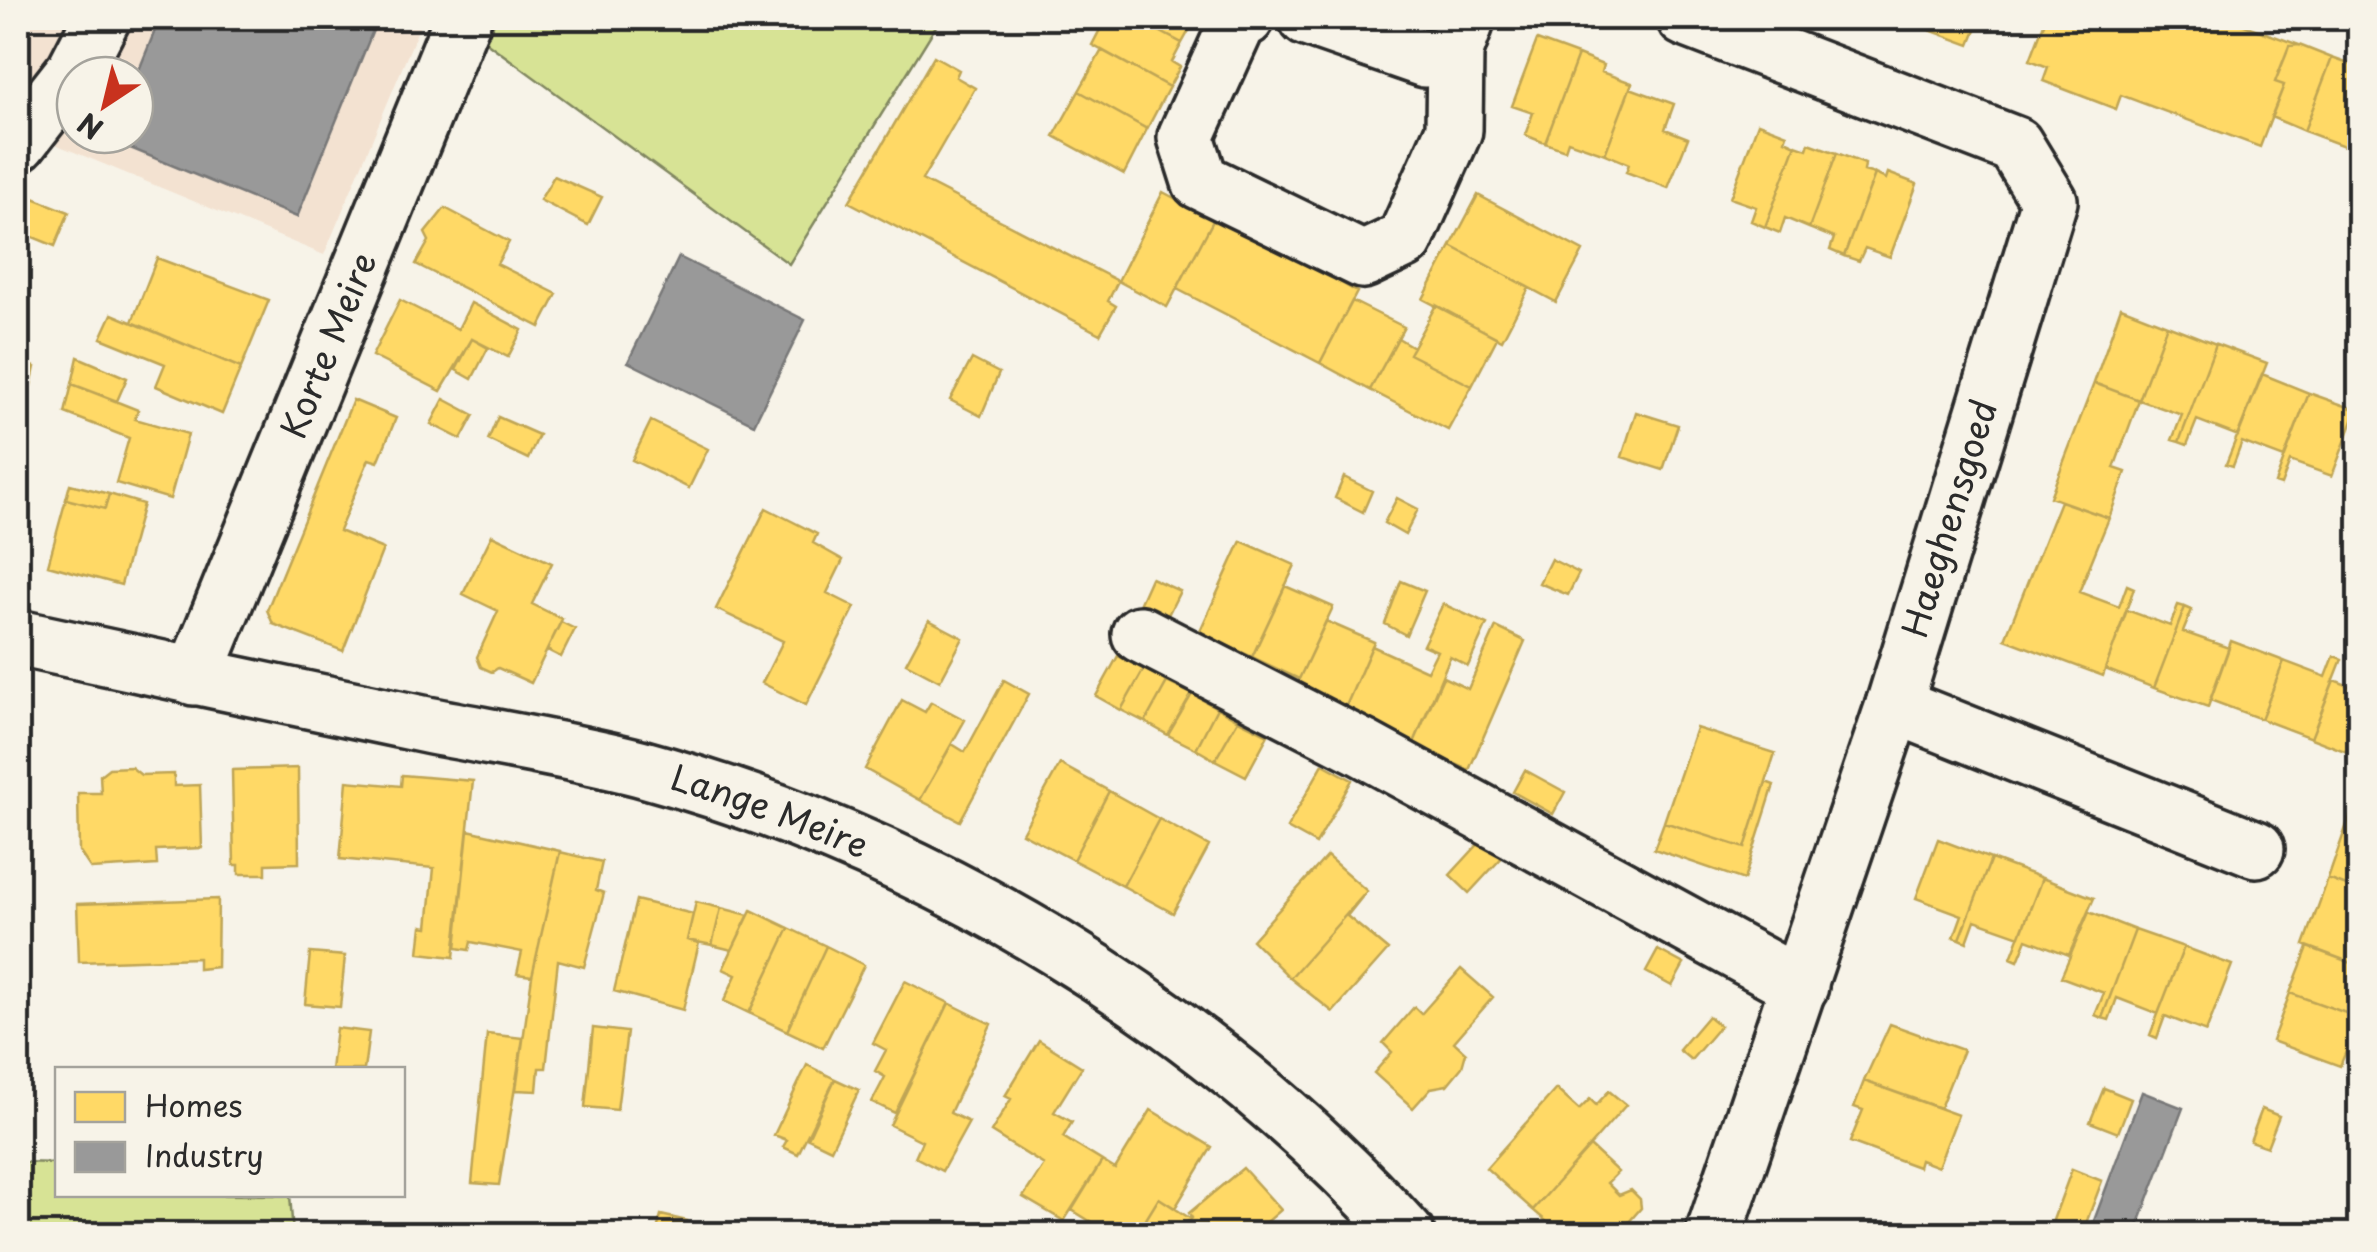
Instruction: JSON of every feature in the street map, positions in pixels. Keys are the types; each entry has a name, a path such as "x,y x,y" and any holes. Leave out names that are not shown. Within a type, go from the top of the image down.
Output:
{"street":[{"path":"18,143 75,70 102,18"},
{"name":"Korte Meire","path":"194,676 463,18"},
{"path":"1246,18 1239,20 1186,137 1200,180 1363,260 1406,240 1438,167 1454,130 1461,34"},
{"path":"1307,18 1425,59 1461,34"},
{"name":"Haeghensgoed","path":"1685,18 2015,145 2049,201 1894,705 1714,1234"},
{"path":"1140,634 1360,747 1800,986"},
{"name":"Lange Meire","path":"18,638 639,768 787,816 926,877 1060,949 1172,1026 1294,1125 1406,1234"},
{"path":"1894,705 2256,849"}],"shaded area":[{"path":"18,18 423,18 324,255 82,155 155,155 155,55 55,55 55,144 21,130 18,135"}],"green space":[{"path":"496,18 941,18 789,264 486,42"},
{"path":"18,1162 55,1163 55,1197 290,1197 293,1234 18,1234"}],"building: Homes":[{"path":"1106,18 1134,18 1182,43 1172,62 1180,67 1169,87 1092,45"},
{"path":"1134,18 1196,18 1182,43"},
{"path":"1897,18 1981,18 1970,45"},
{"path":"2046,18 2225,18 2299,45 2289,46 2275,82 2284,85 2260,147 2121,95 2116,109 2043,81 2048,67 2030,60"},
{"path":"1537,40 1578,55 1545,143 1525,135 1533,113 1512,106"},
{"path":"2299,45 2332,58 2304,131 2271,117 2284,85 2275,82 2289,46"},
{"path":"1102,50 1169,87 1147,129 1079,91"},
{"path":"1578,55 1603,65 1601,72 1632,83 1605,154 1568,141 1565,150 1545,143"},
{"path":"934,56 959,70 956,77 975,88 922,180 1118,281 1108,301 1116,306 1100,334 849,202"},
{"path":"2332,58 2360,68 2360,152 2304,131"},
{"path":"1630,88 1674,104 1665,129 1688,138 1668,188 1626,172 1629,164 1605,154"},
{"path":"1079,91 1147,129 1124,174 1054,136"},
{"path":"1758,123 1787,134 1785,140 1796,145 1765,227 1751,221 1756,207 1730,198"},
{"path":"1809,143 1837,153 1809,228 1785,218 1780,233 1765,227 1796,145 1807,149"},
{"path":"1837,153 1865,164 1864,171 1875,174 1844,256 1830,250 1834,238 1809,228"},
{"path":"1888,173 1917,184 1890,257 1865,248 1859,261 1844,256 1875,174 1886,179"},
{"path":"554,176 602,197 588,225 540,200"},
{"path":"18,192 69,212 55,246 18,231"},
{"path":"1163,192 1214,219 1167,307 1118,281"},
{"path":"1478,195 1583,251 1556,302 1451,246"},
{"path":"445,208 509,242 497,264 557,294 540,327 416,264 429,241 425,233"},
{"path":"1215,217 1260,241 1262,237 1357,292 1320,363 1177,289"},
{"path":"1451,246 1529,288 1502,340 1423,299"},
{"path":"157,258 269,300 241,368 132,322"},
{"path":"400,300 458,329 471,303 522,330 508,357 472,339 441,391 372,356"},
{"path":"1352,301 1404,327 1370,390 1320,363"},
{"path":"1436,305 1497,338 1472,386 1409,354"},
{"path":"2121,307 2167,325 2139,400 2094,383"},
{"path":"112,314 241,368 222,414 156,386 165,364 101,338"},
{"path":"2167,325 2216,344 2179,442 2172,440 2182,415 2139,400"},
{"path":"1398,338 1413,347 1409,354 1472,386 1448,430 1370,390"},
{"path":"472,339 488,348 472,379 456,370"},
{"path":"2216,344 2267,363 2238,436 2197,420 2187,445 2179,442"},
{"path":"78,357 127,378 117,401 72,384"},
{"path":"972,359 999,373 981,416 950,400"},
{"path":"18,360 35,367 18,447"},
{"path":"2262,374 2309,393 2284,458 2242,442 2233,466 2226,464"},
{"path":"2094,383 2139,400 2114,468 2126,472 2109,518 2050,497"},
{"path":"72,384 138,410 135,419 188,434 170,499 116,483 129,438 65,413"},
{"path":"2309,393 2357,410 2332,476 2290,461 2281,485 2275,483"},
{"path":"444,399 474,415 461,439 431,424"},
{"path":"353,400 396,418 378,462 369,459 339,531 383,549 343,651 273,624 267,610"},
{"path":"1636,412 1678,425 1663,470 1622,457"},
{"path":"498,417 539,435 528,459 488,440"},
{"path":"651,421 708,449 689,488 632,460"},
{"path":"1344,477 1372,491 1363,512 1335,498"},
{"path":"70,484 109,494 105,509 66,499"},
{"path":"109,494 143,504 121,585 48,565 66,499 105,509"},
{"path":"1397,498 1418,509 1405,535 1384,523"},
{"path":"2060,501 2109,518 2079,592 2119,607 2127,585 2134,588 2103,676 2005,639"},
{"path":"766,508 817,534 813,543 843,560 827,593 855,607 806,705 762,683 783,641 716,609"},
{"path":"492,535 552,563 532,604 562,619 531,683 498,668 492,672 481,667 477,657 498,611 463,594"},
{"path":"1241,541 1295,565 1252,657 1199,633"},
{"path":"1551,559 1579,573 1568,595 1539,583"},
{"path":"1151,578 1180,591 1166,619 1138,607"},
{"path":"1401,581 1425,591 1406,635 1385,624"},
{"path":"1285,586 1333,607 1299,679 1252,657"},
{"path":"1443,604 1487,624 1468,666 1450,657 1413,745 1343,713 1372,646 1427,671 1437,651 1423,645"},
{"path":"2178,605 2185,607 2154,688 2105,669 2127,610 2170,626"},
{"path":"2185,607 2192,610 2183,632 2229,648 2208,707 2154,688"},
{"path":"929,620 963,638 940,681 906,663"},
{"path":"1326,621 1374,642 1343,713 1293,692"},
{"path":"561,622 575,629 561,657 547,650"},
{"path":"1496,627 1525,641 1469,770 1413,745 1443,677 1468,689"},
{"path":"2231,641 2284,661 2261,719 2210,700"},
{"path":"1118,656 1144,669 1121,710 1096,696"},
{"path":"2334,656 2342,659 2311,738 2261,719 2284,661 2326,677"},
{"path":"1144,669 1167,682 1145,722 1121,710"},
{"path":"1004,680 1029,694 960,821 920,800 952,744 965,752"},
{"path":"2334,680 2360,690 2360,757 2311,738"},
{"path":"1167,682 1192,694 1168,735 1145,722"},
{"path":"1192,694 1217,708 1196,749 1168,735"},
{"path":"902,700 925,712 931,702 965,720 920,800 865,769"},
{"path":"1217,708 1238,720 1215,760 1196,749"},
{"path":"1238,720 1268,735 1246,776 1215,760"},
{"path":"1696,728 1775,753 1745,848 1664,822"},
{"path":"1060,764 1109,791 1073,860 1022,833"},
{"path":"1323,764 1352,780 1316,844 1287,828"},
{"path":"131,767 141,775 174,774 174,786 200,785 202,848 156,850 157,865 91,869 79,851 78,793 101,793 100,775 109,768"},
{"path":"298,768 299,863 266,864 266,874 239,874 239,865 234,865 232,770"},
{"path":"1525,770 1565,792 1553,814 1513,792"},
{"path":"402,775 473,781 454,957 419,953 422,926 428,927 434,868 340,859 347,781 401,786"},
{"path":"1766,782 1774,785 1744,880 1654,849 1664,822 1745,848"},
{"path":"1109,791 1159,819 1123,886 1073,860"},
{"path":"2352,810 2360,813 2360,891 2328,879"},
{"path":"1159,819 1209,846 1173,913 1123,886"},
{"path":"468,830 560,851 532,976 517,974 522,952 471,942 469,950 456,948"},
{"path":"1484,838 1507,852 1469,893 1450,875"},
{"path":"1938,839 1991,859 1960,939 1954,937 1962,915 1916,898"},
{"path":"560,852 602,862 596,890 604,893 584,967 558,960 546,1068 539,1068 537,1091 516,1090 532,976"},
{"path":"1327,856 1367,891 1290,978 1252,940"},
{"path":"1991,859 2042,878 2020,936 1975,920 1967,942 1960,939"},
{"path":"2042,878 2094,898 2069,955 2027,939 2018,961 2011,958"},
{"path":"2328,879 2360,891 2360,966 2304,945"},
{"path":"1367,891 1347,916 1388,950 1333,1012 1290,978"},
{"path":"218,899 217,967 198,969 198,958 79,962 77,904"},
{"path":"636,900 693,914 687,940 699,943 683,1010 614,991"},
{"path":"696,902 721,908 712,945 687,940"},
{"path":"721,908 749,915 732,950 712,945"},
{"path":"751,910 789,928 749,1013 724,1001 736,975 723,969"},
{"path":"2089,912 2135,930 2102,1018 2095,1015 2104,993 2061,977"},
{"path":"789,928 826,946 787,1031 749,1013"},
{"path":"2135,930 2184,947 2158,1014 2117,998 2109,1020 2102,1018"},
{"path":"826,946 864,965 823,1048 787,1031"},
{"path":"2184,947 2232,965 2206,1032 2165,1016 2157,1038 2150,1035"},
{"path":"2308,947 2360,966 2360,1018 2290,993"},
{"path":"1658,950 1684,964 1672,986 1646,972"},
{"path":"310,953 345,956 340,1007 305,1004"},
{"path":"1461,969 1493,997 1454,1042 1466,1053 1462,1067 1447,1085 1431,1088 1413,1108 1374,1073 1392,1052 1383,1043 1414,1007 1421,1014"},
{"path":"905,981 949,1003 895,1113 872,1102 885,1077 875,1071 886,1050 873,1043"},
{"path":"2290,993 2360,1018 2340,1066 2272,1041"},
{"path":"949,1003 991,1024 950,1113 969,1122 942,1171 915,1157 922,1141 890,1125"},
{"path":"1708,1016 1720,1026 1691,1060 1679,1050"},
{"path":"1890,1024 1963,1050 1940,1108 1864,1081"},
{"path":"336,1028 369,1032 364,1067 331,1067"},
{"path":"593,1028 627,1032 617,1110 585,1107"},
{"path":"487,1034 523,1038 499,1185 472,1183"},
{"path":"1039,1040 1082,1067 1054,1112 1072,1122 1063,1137 1102,1161 1064,1221 1023,1197 1044,1165 991,1132 1011,1099 1005,1096"},
{"path":"807,1065 835,1079 798,1154 783,1147 787,1140 774,1135"},
{"path":"835,1079 859,1090 831,1149 808,1138"},
{"path":"1864,1081 1958,1115 1938,1167 1920,1160 1918,1167 1850,1142 1863,1110 1854,1107"},
{"path":"2104,1088 2131,1099 2118,1133 2090,1122"},
{"path":"1556,1089 1579,1110 1590,1099 1596,1105 1609,1091 1626,1105 1533,1210 1486,1168"},
{"path":"2262,1109 2279,1116 2267,1147 2250,1141"},
{"path":"1151,1110 1212,1147 1175,1208 1159,1198 1137,1234 1111,1234 1072,1210 1102,1161 1115,1169"},
{"path":"1590,1146 1618,1172 1607,1183 1619,1195 1631,1190 1640,1199 1641,1208 1622,1230 1626,1234 1573,1234 1567,1229 1561,1234 1533,1210"},
{"path":"1243,1168 1281,1210 1253,1234 1173,1234 1192,1218 1189,1213"},
{"path":"2072,1169 2102,1181 2082,1234 2059,1234 2049,1231"},
{"path":"1159,1198 1191,1219 1173,1234 1137,1234"},
{"path":"661,1215 687,1221 683,1234 656,1234"},
{"path":"696,1224 716,1229 714,1234 693,1234"}],"building: Industry":[{"path":"160,18 378,18 297,217 147,155 155,155 155,55 145,55"},
{"path":"679,257 805,320 754,424 628,362"},
{"path":"2142,1092 2183,1108 2135,1234 2089,1234"}]}
